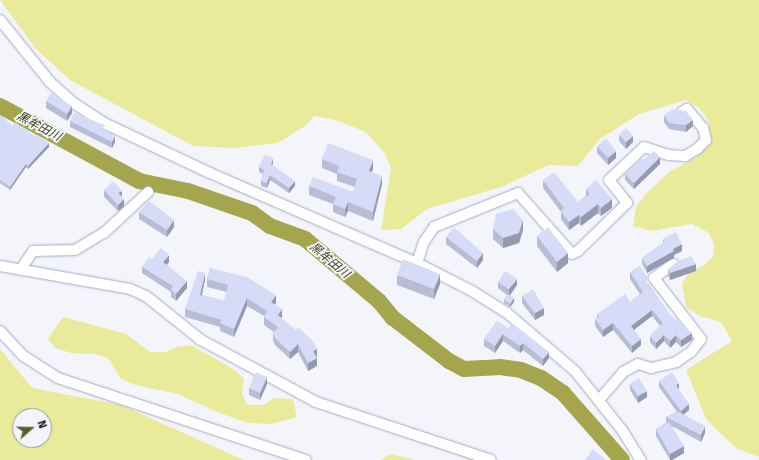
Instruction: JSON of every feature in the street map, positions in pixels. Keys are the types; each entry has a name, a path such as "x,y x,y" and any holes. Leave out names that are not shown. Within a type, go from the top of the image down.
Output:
{"street":[{"path":"0,20 50,82 72,102 104,123 210,173 417,263 472,291 527,327 575,371 598,400 641,460"},
{"path":"417,263 424,242 434,227 518,193 572,254 578,251 628,203 609,180 644,148 669,155 685,156 697,149 706,140 703,128 687,109 682,112"},
{"path":"21,269 33,251 75,250 105,232 148,192"},
{"path":"598,400 623,372 638,364 651,368 676,362 691,352 701,339 654,278 673,264"},
{"path":"0,266 130,290 146,296 201,340 316,402 491,460"},
{"path":"0,331 22,355 58,378 306,460"}],"green space":[{"path":"0,0 759,0 759,457 736,448 706,419 686,370 732,341 721,322 700,316 686,307 682,284 689,272 703,266 713,257 714,244 709,233 692,224 651,231 633,226 636,207 647,193 668,173 698,156 712,142 708,120 699,108 686,100 639,114 600,139 578,166 548,165 504,186 427,209 401,229 381,230 391,168 385,154 366,132 336,120 314,116 305,126 278,143 235,148 193,146 70,80 36,49"},
{"path":"63,317 126,334 150,352 166,352 177,347 191,345 235,370 244,379 242,393 247,405 264,405 274,398 293,399 297,417 271,424 248,423 217,412 178,394 135,385 121,379 108,358 95,354 71,353 55,348 48,339"},
{"path":"0,349 32,388 121,405 244,460 0,460"},
{"path":"390,454 416,460 381,460"}],"building":[{"path":"51,93 72,106 67,114 46,101"},
{"path":"673,109 686,111 693,120 686,125 669,123 664,115"},
{"path":"74,113 105,125 103,128 115,136 112,142 70,121"},
{"path":"0,115 12,126 16,122 23,129 25,128 34,136 35,134 49,143 28,166 26,164 10,187 0,180"},
{"path":"626,128 633,136 626,142 619,135"},
{"path":"606,138 616,151 608,158 597,146"},
{"path":"328,143 373,160 369,171 382,176 373,212 348,202 345,209 333,204 336,197 309,186 313,177 353,192 357,179 337,172 339,166 322,159"},
{"path":"654,151 660,157 634,183 625,174 641,158 643,160"},
{"path":"265,154 273,158 271,164 295,181 289,188 270,175 267,183 261,181 264,170 259,167"},
{"path":"554,172 578,202 590,194 586,189 596,180 612,199 601,208 598,204 581,217 579,215 569,222 561,211 564,208 543,180"},
{"path":"113,181 122,191 118,193 124,199 118,205 104,190"},
{"path":"149,201 174,220 167,230 139,212"},
{"path":"513,209 523,220 519,233 503,238 493,229 496,214"},
{"path":"454,227 483,253 477,261 446,237"},
{"path":"548,227 568,253 557,262 537,236"},
{"path":"676,232 682,244 673,249 674,251 647,266 642,258 664,242 663,239"},
{"path":"161,248 169,255 163,262 187,281 176,294 171,290 173,286 142,267 149,257 152,259"},
{"path":"691,256 696,264 670,273 668,269 678,261"},
{"path":"403,259 440,274 434,289 397,275"},
{"path":"640,266 649,280 646,282 669,314 692,333 681,340 676,335 670,341 664,335 656,343 650,336 663,323 652,310 631,326 641,339 632,346 613,323 603,330 595,319 599,317 597,314 625,294 630,302 643,292 630,272"},
{"path":"210,268 247,277 276,295 271,302 282,309 278,315 296,330 298,327 313,341 317,349 313,351 317,358 308,363 298,344 290,352 275,338 273,333 278,327 264,317 267,311 247,298 234,329 220,323 222,320 185,309 198,271 205,273 200,295 224,301 228,285 207,279"},
{"path":"505,271 517,279 509,289 498,282"},
{"path":"533,289 544,308 535,313 522,296"},
{"path":"508,294 514,298 510,304 504,300"},
{"path":"497,321 508,329 512,323 549,352 543,359 523,343 520,346 503,334 495,346 484,339"},
{"path":"256,372 267,377 260,393 249,388"},
{"path":"672,372 679,383 676,385 689,404 681,411 659,381"},
{"path":"639,378 647,391 638,396 630,384"},
{"path":"679,412 705,426 701,435 666,417"},
{"path":"669,422 684,446 670,454 656,429"},
{"path":"593,449 605,459 585,460"}],"waterway":[{"name":"黒牟田川","path":"0,106 139,181 188,191 252,213 270,226 305,239 379,301 393,318 449,361 464,369 500,367 521,370 541,378 563,393 622,460"}]}
